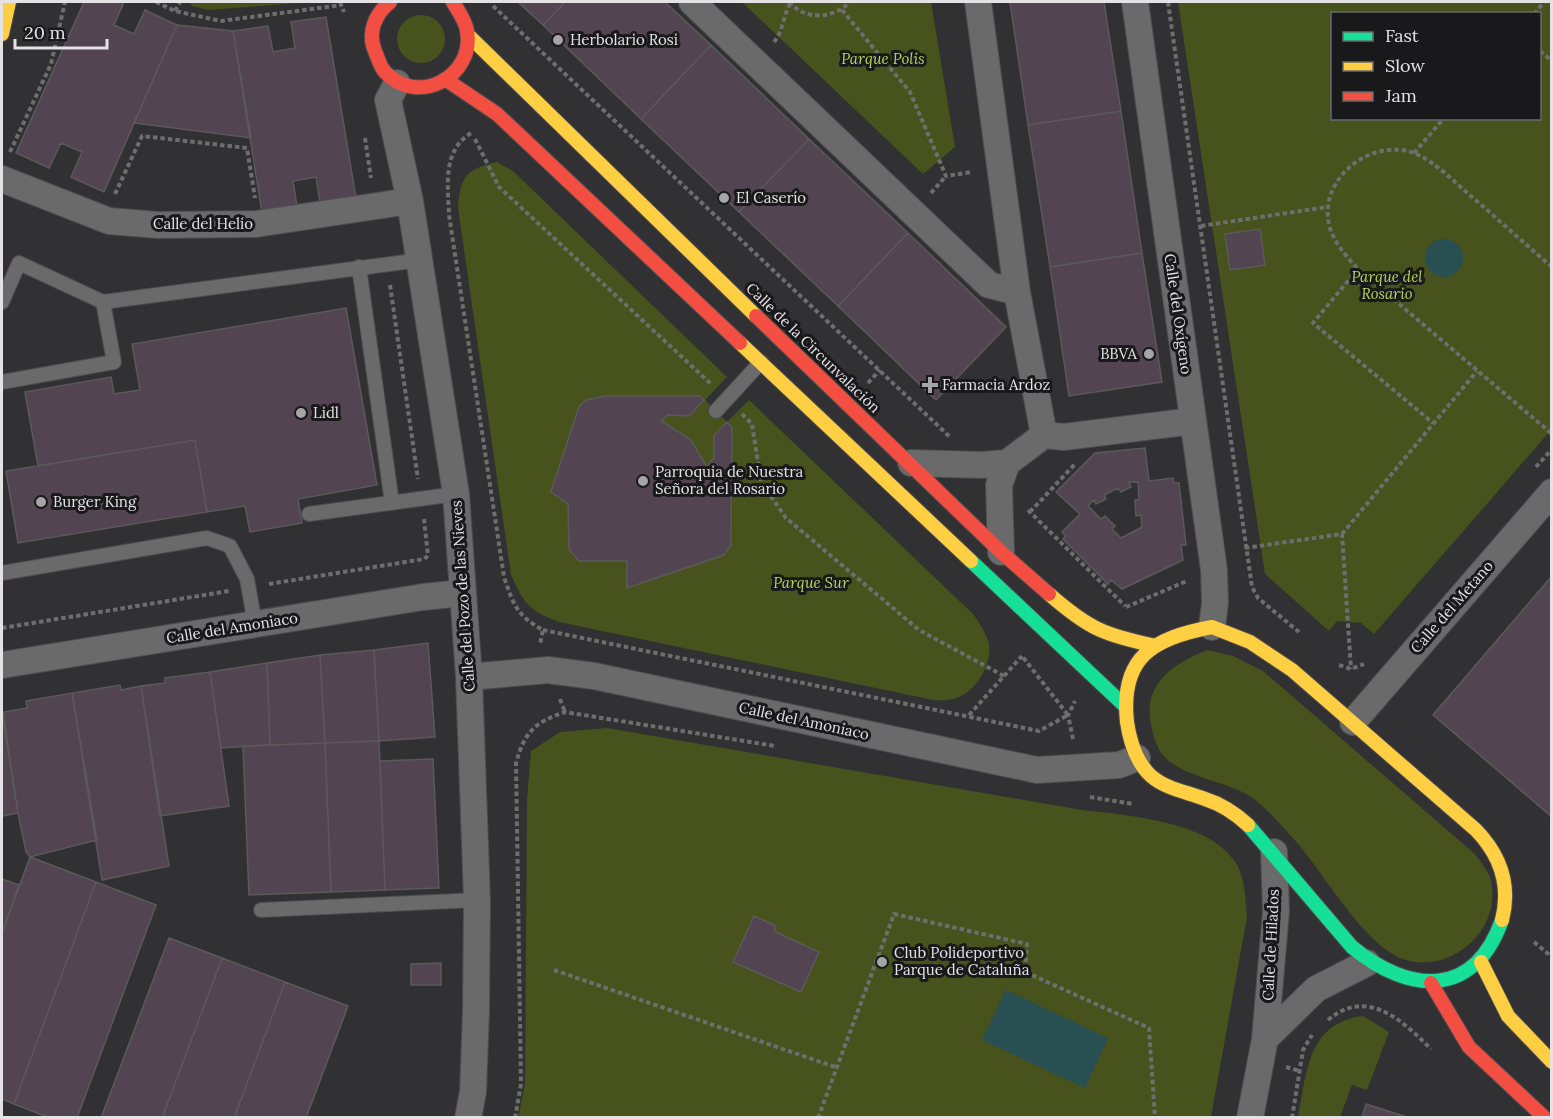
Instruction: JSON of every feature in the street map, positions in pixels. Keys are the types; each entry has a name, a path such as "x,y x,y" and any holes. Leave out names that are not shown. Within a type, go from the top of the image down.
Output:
{"street":[{"path":"2,34 9,2"},
{"path":"4,18 20,2"},
{"path":"366,2 374,22"},
{"path":"390,2 383,7 374,22 371,38 375,59 385,74 397,83 423,89 448,81 460,69 468,54 470,37 465,18 453,2"},
{"path":"692,2 989,285 1017,292"},
{"path":"978,2 1017,292 1044,435"},
{"name":"Calle del Oxígeno","path":"1135,2 1214,576 1212,627"},
{"name":"Calle de la Circunvalación","path":"470,37 643,208 911,463 1001,552 1080,621 1113,637 1156,646"},
{"path":"448,81 498,114 1126,707"},
{"name":"Calle del Pozo de las Nieves","path":"397,83 388,100 410,201 456,494 469,677 477,900 475,1046 473,1092 468,1118"},
{"name":"Calle del Helio","path":"2,179 109,221 158,225 256,224 410,201"},
{"path":"1001,552 1003,474 1044,435 1064,437 1193,421"},
{"path":"911,463 981,465 1003,474"},
{"name":"Calle del Metano","path":"1353,722 1551,492"},
{"name":"Calle del Amoniaco","path":"2,665 423,597 462,594"},
{"path":"1212,627 1243,637 1273,656 1353,722 1490,844 1504,874 1506,902 1500,932 1481,962 1456,977 1431,983 1400,979 1367,963 1338,933 1274,852 1250,826 1216,803 1172,789 1150,776 1137,758 1128,737 1126,707 1128,681 1140,661 1156,646 1190,630 1212,627"},
{"name":"Calle del Amoniaco","path":"469,677 548,670 594,676 1037,770 1119,765 1137,758"},
{"name":"Calle de Hilados","path":"1250,1118 1265,1039 1276,911 1274,852"},
{"path":"1481,962 1508,1016 1551,1062"},
{"name":"Calle de Hilados","path":"1265,1039 1316,989 1367,963"},
{"path":"1431,983 1469,1047 1545,1118"}],"lane":[{"path":"2,302 19,263 103,302 420,260"},
{"path":"359,267 392,503"},
{"path":"2,382 114,362 103,302"},
{"path":"716,411 762,362"},
{"path":"309,514 456,494"},
{"path":"2,573 207,538 230,546 249,587 255,624"},
{"path":"261,910 477,900"}],"path":[{"path":"19,159 9,154 51,64 66,2"},
{"path":"156,2 175,11 221,21 341,3 347,23"},
{"path":"175,11 180,2"},
{"path":"488,2 981,465"},
{"path":"755,63 779,37 783,16 790,3 806,14 824,16 842,10 850,2"},
{"path":"1168,2 1252,587 1258,598 1305,637"},
{"path":"842,10 910,92 946,176 1000,167"},
{"path":"1414,153 1442,120"},
{"path":"363,129 373,189"},
{"path":"472,132 460,140 451,153 447,183 449,215 504,577 512,603 526,620 543,630 1039,731 1068,715 1015,648"},
{"path":"112,200 142,136 247,148 256,204"},
{"path":"1551,267 1443,172 1414,153 1382,150 1360,158 1341,175 1327,207 1330,229 1341,251 1358,269 1551,434"},
{"path":"1201,226 1327,207"},
{"path":"2,628 424,559 428,556 429,549 387,264"},
{"path":"1358,269 1313,323 1434,423"},
{"path":"1245,548 1342,534 1477,371"},
{"path":"1528,476 1551,449"},
{"path":"1003,474 1030,512 1126,607"},
{"path":"1342,534 1351,669"},
{"path":"543,630 539,642 565,712"},
{"path":"969,715 1022,656"},
{"path":"1337,664 1351,669 1364,664 1368,659"},
{"path":"514,1118 521,1084 516,763 521,743 531,729 545,719 565,712 780,747"},
{"path":"1084,796 1136,804"},
{"path":"818,1118 835,1067 894,914 1027,944 1025,972 1149,1028 1155,1118"},
{"path":"1534,942 1551,957"},
{"path":"554,970 835,1067"},
{"path":"1323,1025 1340,1010 1361,1006 1382,1009 1408,1026 1440,1058"},
{"path":"1292,1118 1303,1050 1314,1032"}],"green space":[{"path":"189,2 313,2 208,10 192,6"},
{"name":"Parque Polis","path":"742,2 931,2 955,147 923,174"},
{"name":"Parque del Rosario","path":"1178,2 1551,2 1551,430 1374,634 1361,623 1337,621 1329,631 1265,574"},
{"path":"421,15 438,22 445,39 438,56 421,63 404,56 397,39 404,22"},
{"name":"Parque Sur","path":"497,162 513,171 727,377 705,400 727,422 749,400 974,615 987,637 989,658 981,676 968,691 950,700 933,700 559,622 540,614 524,600 511,575 458,208 461,189 467,176 472,171","holes":["606,396 700,396 704,400 689,415 668,415 661,421 690,439 709,470 709,463 714,458 714,434 727,423 731,545 724,555 627,588 627,561 579,561 569,550 568,504 551,492 579,407 586,400"]},
{"path":"1207,650 1233,656 1263,671 1475,854 1490,877 1493,896 1482,930 1470,943 1456,954 1439,961 1421,962 1403,959 1388,951 1358,922 1303,850 1259,803 1238,790 1179,768 1162,754 1151,725 1149,711 1151,698 1163,677 1172,669"},
{"name":"Club Polideportivo Parque de Cataluña","path":"607,728 1082,810 1164,822 1204,836 1220,846 1233,859 1240,872 1247,917 1211,1117 518,1118 525,1084 527,798 531,751 560,732"},
{"path":"1363,1016 1389,1032 1367,1090 1352,1085 1340,1117 1298,1117 1308,1068 1320,1039 1330,1029 1344,1021"}],"water":[{"path":"1444,239 1458,244 1463,258 1458,272 1444,277 1430,272 1425,258 1430,244"},
{"path":"1006,990 1108,1038 1085,1088 982,1040"}],"building":[{"path":"84,2 124,2 114,25 134,34 145,10 177,25 104,192 71,177 82,152 61,143 49,168 16,153"},
{"path":"518,2 565,2 543,25"},
{"path":"565,2 665,2 711,45 641,119 543,25"},
{"path":"1010,2 1104,2 1121,111 1028,125"},
{"path":"326,17 356,198 320,203 316,177 293,181 297,207 262,213 233,31 268,26 273,52 295,48 291,22"},
{"path":"177,25 233,31 251,138 134,123"},
{"path":"711,45 809,139 739,212 641,119"},
{"path":"1121,111 1142,253 1050,267 1028,125"},
{"path":"809,139 908,233 838,306 739,212"},
{"path":"1260,229 1265,265 1230,270 1225,234"},
{"path":"908,233 1006,327 936,400 838,306"},
{"path":"1142,253 1162,382 1069,396 1050,267"},
{"path":"346,308 377,485 298,499 302,523 250,532 245,506 207,512 195,440 38,466 25,392 111,377 114,394 140,390 132,344"},
{"name":"Parroquia de Nuestra Señora del Rosario","path":"606,396 700,396 704,400 689,416 668,415 661,421 690,439 709,470 709,463 714,458 714,435 727,422 732,427 731,545 724,555 627,588 627,561 579,561 569,550 568,504 551,492 579,407 586,400"},
{"path":"195,440 207,512 18,543 6,471"},
{"path":"1145,448 1149,481 1173,478 1174,483 1179,483 1186,545 1181,545 1183,560 1122,589 1111,580 1108,584 1063,539 1066,536 1062,532 1080,514 1056,492 1095,453","holes":["1129,482 1138,482 1139,500 1135,500 1136,516 1141,515 1142,527 1121,538 1112,529 1115,526 1105,516 1101,519 1088,506 1094,500 1096,504 1106,499 1104,495 1118,488 1121,492 1131,487"]},
{"path":"1552,576 1552,817 1433,715"},
{"path":"428,643 435,737 379,741 374,650"},
{"path":"374,650 379,741 325,743 320,655"},
{"path":"320,655 325,743 270,745 267,663"},
{"path":"267,663 270,745 221,748 210,672"},
{"path":"210,672 229,806 160,816 141,686 165,683 165,678"},
{"path":"120,685 121,690 141,686 169,866 102,880 72,693"},
{"path":"72,693 97,840 30,857 26,852 18,813 3,712 27,708 26,701"},
{"path":"2,712 18,813 2,816"},
{"path":"379,741 385,890 331,892 325,743"},
{"path":"325,743 331,892 249,895 243,746"},
{"path":"433,759 439,888 385,890 380,761"},
{"path":"30,857 96,882 14,1104 2,1099 2,933"},
{"path":"2,879 19,885 2,933"},
{"path":"96,882 156,905 77,1118 50,1118 14,1104"},
{"path":"754,916 776,926 774,931 819,952 801,992 733,962"},
{"path":"169,938 222,958 162,1118 101,1118"},
{"path":"222,958 285,982 234,1118 162,1118"},
{"path":"441,963 441,985 411,985 411,964"},
{"path":"285,982 348,1006 306,1118 234,1118"},
{"path":"1366,1104 1410,1118 1362,1118"}],"traffic: fast":[{"path":"971,561 1126,707"},
{"path":"1248,825 1352,947 1374,963 1396,974 1417,980 1438,981 1457,976 1475,964 1490,946 1502,920"}],"traffic: slow":[{"path":"2,34 9,2"},
{"path":"470,37 756,316"},
{"path":"740,343 971,561"},
{"path":"1049,594 1075,615 1098,629 1156,646"},
{"path":"1212,627 1250,642 1292,670 1476,830 1492,850 1502,872 1505,895 1502,920"},
{"path":"1212,627 1173,637 1157,645 1135,666 1129,681 1126,700 1128,729 1138,758 1151,776 1170,787 1217,804 1248,825"},
{"path":"1481,962 1508,1016 1552,1062"}],"traffic: jam":[{"path":"390,2 380,12 374,24 373,44 380,65 385,72 398,82 412,87 427,87 441,82 462,62 467,47 467,31 453,2"},
{"path":"448,81 497,114 740,343"},
{"path":"756,316 1001,552 1049,594"},
{"path":"1431,983 1469,1047 1545,1118"}],"place":[{"name":"Herbolario Rosi","path":"558,40"},
{"name":"El Caserío","path":"724,198"},
{"name":"BBVA","path":"1149,354"},
{"name":"Farmacia Ardoz","path":"930,385"},
{"name":"Lidl","path":"301,413"},
{"name":"Parroquia de Nuestra Señora del Rosario","path":"643,481"},
{"name":"Burger King","path":"41,502"},
{"name":"Club Polideportivo Parque de Cataluña","path":"882,962"}]}
